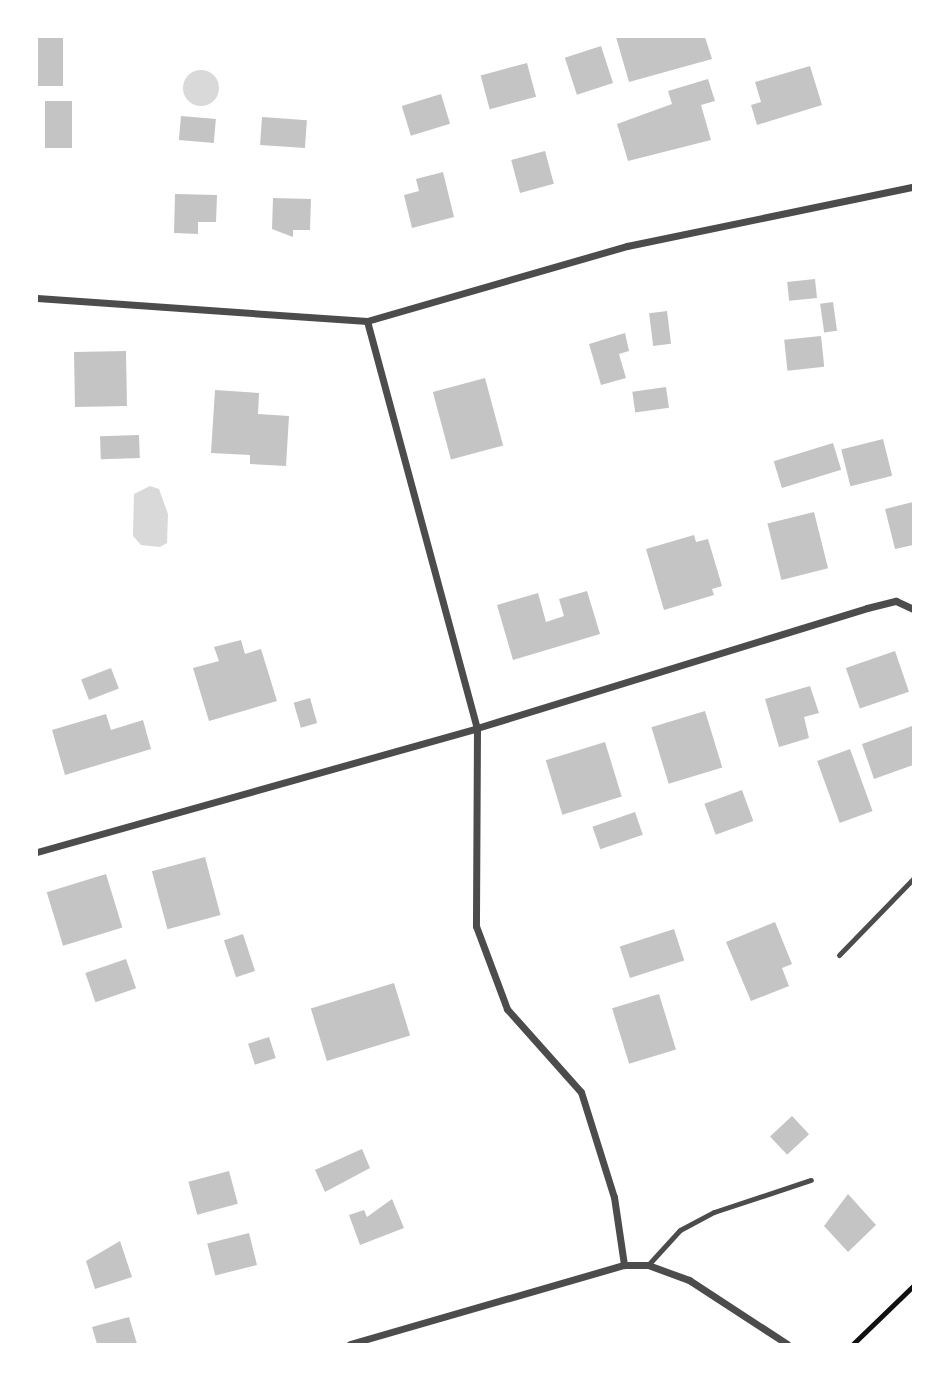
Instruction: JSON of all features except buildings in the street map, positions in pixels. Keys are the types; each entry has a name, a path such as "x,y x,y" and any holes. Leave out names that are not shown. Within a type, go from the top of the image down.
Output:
{"street":[{"path":"37,298 367,321 627,246 913,187"},
{"path":"367,321 477,728 476,926 508,1009 581,1093 614,1197 624,1265"},
{"path":"37,852 477,728 867,608 896,601 913,609"},
{"path":"350,1344 624,1265 648,1265 689,1280 787,1344"}],"lane":[{"path":"839,955 913,879"},
{"path":"648,1265 680,1230 714,1212 811,1180"}],"path":[{"path":"853,1344 913,1286"}],"shaded area":[{"path":"201,70 214,75 219,88 214,101 201,106 188,101 183,88 188,75"},
{"path":"150,486 159,489 168,514 167,543 160,547 141,545 133,536 134,494"}]}
